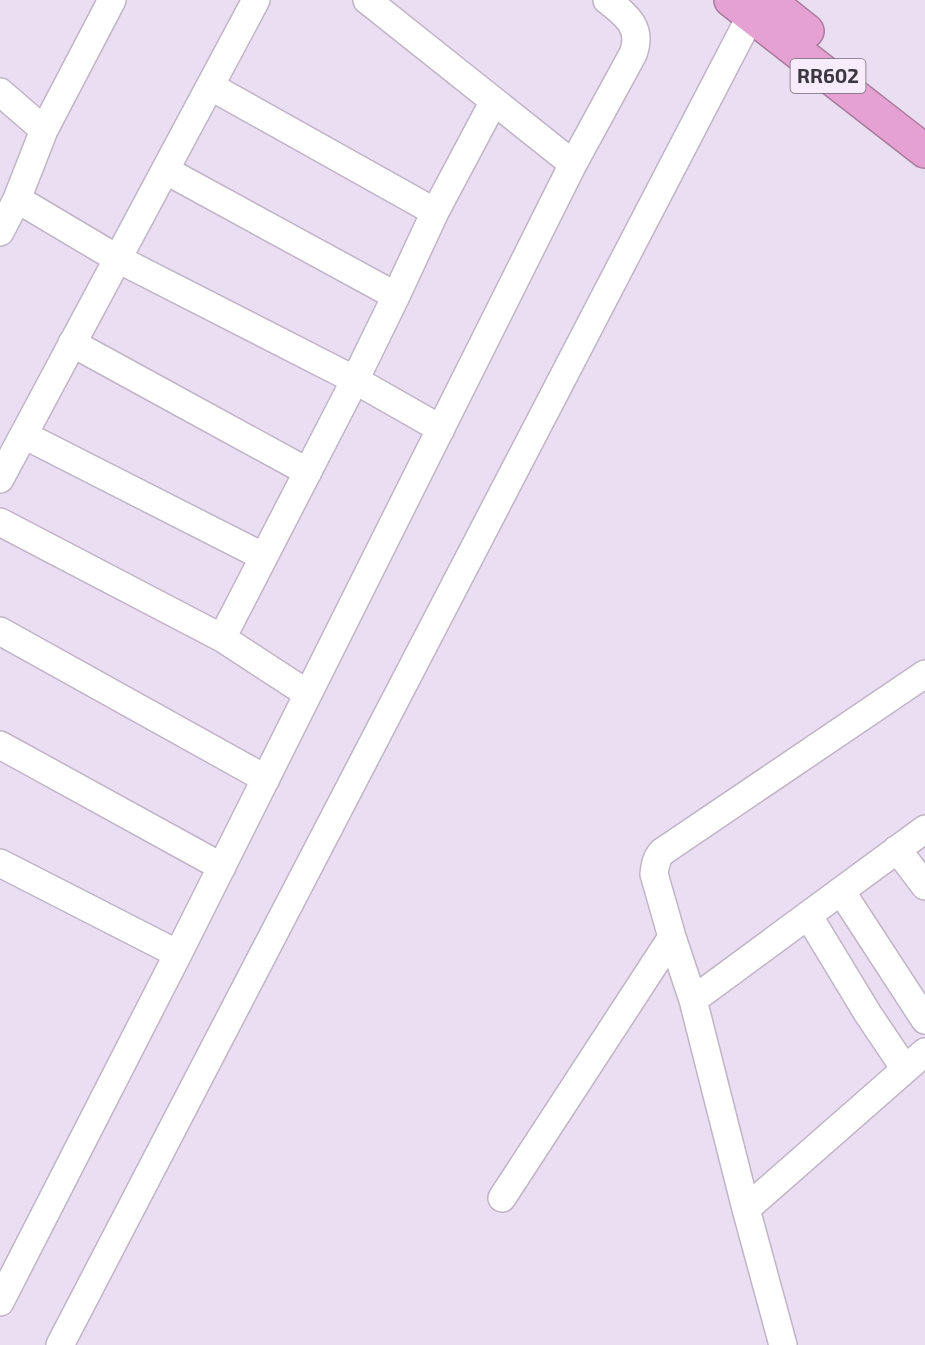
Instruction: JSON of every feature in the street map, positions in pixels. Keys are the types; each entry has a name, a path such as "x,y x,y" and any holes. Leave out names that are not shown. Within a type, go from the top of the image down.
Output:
{"highway":[{"name":"RR602","path":"752,4 925,127"},
{"name":"RR602","path":"752,4 925,151"}],"street":[{"path":"0,232 17,200 44,130 112,0"},
{"path":"0,479 256,0"},
{"path":"367,0 573,164"},
{"path":"0,1302 222,867 573,164 636,45 637,37 633,24 607,0"},
{"path":"60,1345 752,4"},
{"path":"210,86 435,212"},
{"path":"0,92 44,130"},
{"path":"222,638 396,296 435,212 494,101"},
{"path":"165,170 396,296"},
{"path":"17,200 118,259 354,380 441,429"},
{"path":"72,343 308,472"},
{"path":"24,435 264,557"},
{"path":"0,522 222,638 308,694"},
{"path":"0,631 266,779"},
{"path":"783,1345 693,1000 654,874 659,855 925,674"},
{"path":"0,745 222,867"},
{"path":"693,1000 925,829"},
{"path":"897,849 925,886"},
{"path":"0,863 178,954"},
{"path":"841,891 925,1020"},
{"path":"746,1209 915,1060 868,1014 807,915"},
{"path":"502,1198 672,937"}]}
